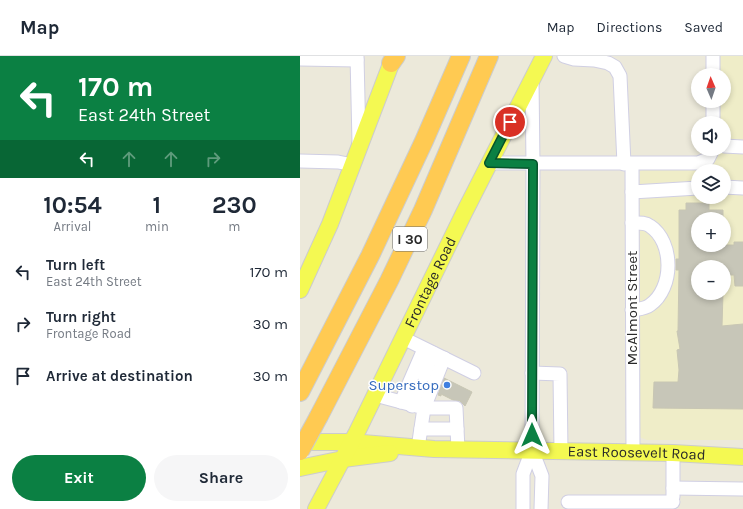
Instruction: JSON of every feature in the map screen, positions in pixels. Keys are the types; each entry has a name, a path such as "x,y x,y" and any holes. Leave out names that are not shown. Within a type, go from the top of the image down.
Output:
{"highway":[{"name":"I 30","path":"300,392 370,256 424,141 461,56"},
{"name":"I 30","path":"300,451 413,232 464,117 489,56"}],"main road":[{"name":"Frontage Road","path":"316,509 343,459 489,163 544,56"},
{"path":"300,290 330,224 394,58"},
{"name":"East Roosevelt Road","path":"300,442 351,442 426,448 673,453 743,457"},
{"name":"East Roosevelt Road","path":"300,468 343,459 426,448"}],"street":[{"name":"McAlmont Street","path":"564,56 574,59 608,63 615,67 620,76 632,192 633,453"},
{"path":"713,56 713,68"},
{"path":"300,59 357,58 359,147"},
{"path":"523,509 523,474 532,450 532,80"},
{"path":"731,146 743,147"},
{"path":"489,163 698,164 708,159 710,156"},
{"path":"300,161 353,164"},
{"path":"731,187 743,188"},
{"path":"632,192 691,188"},
{"path":"632,223 645,224 655,230 660,236 668,261 665,286 657,298 650,305 632,310"},
{"path":"403,338 474,373"},
{"path":"426,448 412,405 434,354"},
{"path":"412,405 434,354"},
{"path":"412,405 434,354"},
{"path":"532,373 560,374 561,451"},
{"path":"375,395 412,405 456,408 458,449"},
{"path":"421,429 457,429"},
{"path":"532,450 542,476 540,509"},
{"path":"568,502 673,506 673,453"},
{"path":"673,488 743,489"}],"shaded area":[{"path":"718,56 743,56 743,440 647,440 639,437 640,171 646,169 691,166 691,204 731,204 731,164 710,164 717,156 731,156 731,116 717,116 717,108 731,108 731,68 718,68"}],"building":[{"path":"686,203 691,203 709,204 709,210 723,210 723,212 691,212 691,252 731,252 731,245 734,245 734,242 743,242 743,286 735,286 734,275 731,275 731,260 691,260 691,300 723,300 722,326 743,324 743,409 653,408 654,382 678,382 679,370 677,350 680,349 677,331 679,270 676,270 676,259 679,259 679,210 686,210"},
{"name":"Superstop","path":"444,378 472,392 465,406 460,401 453,400 441,394 441,396 438,395"}],"place":[{"name":"Superstop","path":"447,385"}],"route":[{"path":"510,122 489,163 533,164 532,435"}]}
